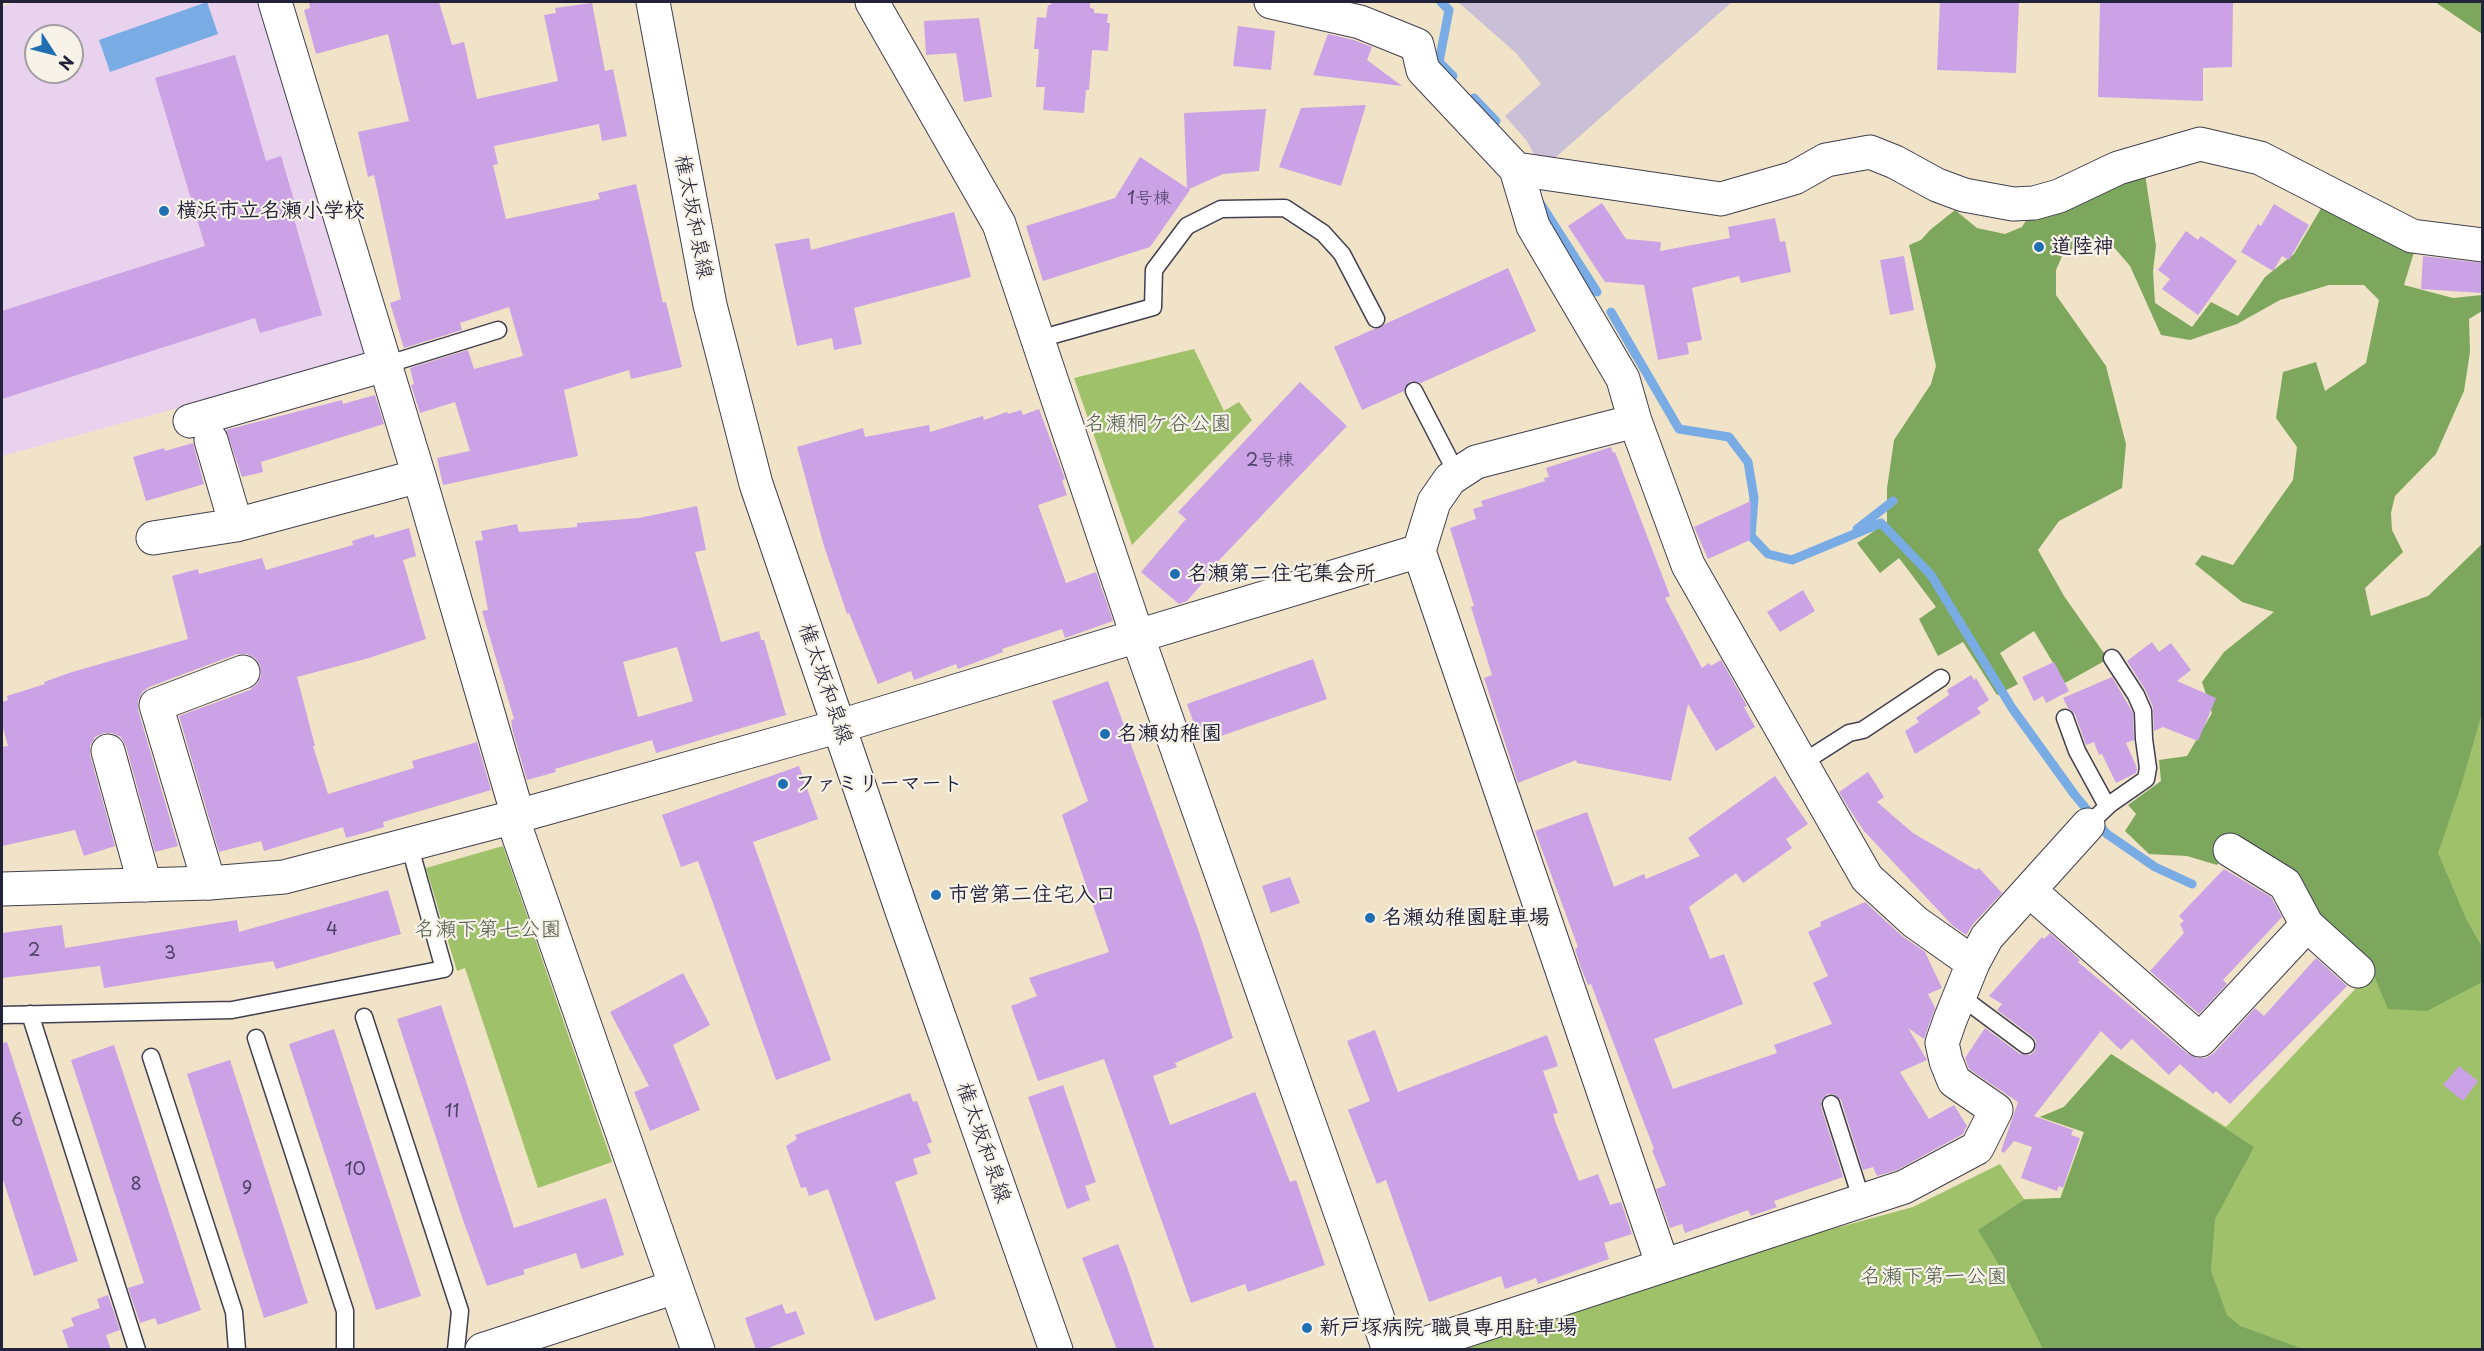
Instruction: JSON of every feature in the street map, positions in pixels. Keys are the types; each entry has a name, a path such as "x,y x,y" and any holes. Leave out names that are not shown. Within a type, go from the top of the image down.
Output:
{"street":[{"path":"275,2 419,476 515,816 698,1350"},
{"name":"権太坂和泉線","path":"653,2 710,306 756,484 903,914 1056,1350"},
{"path":"872,2 999,224 1137,635 1389,1350"},
{"path":"1271,2 1360,22 1417,45 1423,70 1516,169 1533,226 1623,379 1635,421 1688,565 1867,878 1915,922 1973,963"},
{"path":"1516,169 1721,199 1794,178 1826,160 1870,152 1881,155 1937,184 1964,195 2013,204 2034,203 2059,196 2118,168 2200,144 2260,158 2412,236 2482,244"},
{"path":"236,525 200,430 385,365"},
{"path":"1635,421 1476,462 1450,479 1434,502 1419,551 1663,1266"},
{"path":"153,538 236,525 419,476"},
{"path":"2,889 209,883 284,877 840,726 1419,551"},
{"path":"209,883 156,705 243,672"},
{"path":"108,751 145,885"},
{"path":"1406,1350 1905,1187 1977,1148 1996,1110 1954,1082 1942,1043 1973,963 1987,937 2098,816"},
{"path":"2230,849 2285,884 2307,925 2358,970"},
{"path":"2030,891 2200,1040 2307,925"},
{"path":"482,1350 675,1287"}],"lane":[{"path":"1039,339 1153,307 1154,270 1187,226 1221,209 1285,208 1323,233 1342,254 1376,319"},
{"path":"385,365 498,330"},
{"path":"1414,391 1457,474"},
{"path":"2065,718 2098,816 2146,779 2148,768 2143,711 2136,695 2112,658"},
{"path":"1802,763 1849,733 1863,730 1941,678"},
{"path":"2,1015 232,1010 444,969 409,844"},
{"path":"1960,996 2026,1045"},
{"path":"30,1014 137,1350"},
{"path":"364,1017 460,1311 456,1350"},
{"path":"256,1038 345,1311 345,1350"},
{"path":"151,1057 234,1312 237,1350"},
{"path":"1831,1104 1862,1201"}],"shaded area":[{"name":"横浜市立名瀬小学校","path":"15,2 265,2 368,350 364,357 2,456 2,7"},
{"path":"1458,2 1732,2 1549,163 1536,158 1527,141 1505,116 1541,84 1516,53"}],"green space":[{"path":"2435,2 2482,2 2482,34"},
{"path":"2145,174 2156,246 2153,271 2155,303 2192,327 2211,302 2238,316 2265,277 2294,254 2323,205 2417,242 2404,285 2453,298 2482,295 2482,311 2469,319 2470,352 2464,391 2436,454 2395,496 2391,513 2392,530 2403,552 2365,588 2371,616 2428,596 2482,544 2482,713 2461,786 2438,853 2467,921 2482,947 2482,982 2427,1011 2388,1009 2372,971 2230,844 2217,865 2187,856 2149,854 2125,831 2136,814 2128,805 2161,781 2159,760 2187,756 2212,713 2202,682 2224,652 2274,612 2242,602 2195,564 2202,555 2233,565 2293,480 2297,447 2276,418 2283,372 2316,362 2325,391 2366,363 2379,300 2364,285 2329,285 2280,300 2237,324 2190,340 2161,335 2130,266 2111,244 2081,244 2063,254 2056,270 2056,295 2106,366 2126,444 2122,488 2059,521 2038,550 2064,596 2108,659 2065,683 2034,631 2000,653 2018,684 1997,695 1963,642 1938,656 1919,619 1936,607 1899,558 1880,573 1857,543 1887,522 1887,488 1894,440 1931,384 1936,366 1909,245 1921,240 1955,210 1977,228 2005,234 2022,227 2035,205"},
{"name":"名瀬桐ケ谷公園","path":"1194,349 1224,411 1239,402 1252,420 1132,545 1074,378"},
{"name":"名瀬下第一公園","path":"2482,629 2482,1349 1454,1350 1726,1258 1913,1207 2000,1164 2024,1199 2060,1198 2084,1132 2040,1117 2064,1107 2111,1054 2226,1127 2372,971 2404,830"},
{"name":"名瀬下第七公園","path":"503,846 612,1162 538,1188 465,968 457,971 426,868"},
{"path":"2111,1054 2254,1147 2215,1219 2211,1271 2227,1315 2240,1326 2303,1349 2043,1349 2007,1278 1978,1230 2024,1200 2061,1198 2084,1132 2040,1117 2064,1107"}],"water":[{"path":"207,2 218,34 110,72 99,40"}],"building":[{"path":"309,2 439,2 452,45 464,42 477,99 558,81 544,15 556,13 555,8 592,3 605,71 613,69 627,136 602,141 599,124 494,146 498,164 493,165 506,219 600,199 598,193 636,184 663,303 666,302 682,367 631,379 629,370 564,390 578,456 443,485 437,458 470,451 455,402 420,413 411,385 414,384 410,368 468,350 474,369 523,356 509,307 460,323 462,330 404,348 390,303 401,299 374,175 368,177 358,132 409,121 388,34 316,54 304,10 310,8"},
{"path":"1051,2 1090,2 1090,8 1094,9 1094,13 1108,14 1107,23 1110,23 1108,51 1092,50 1089,90 1086,90 1084,113 1043,110 1045,87 1036,87 1039,49 1034,49 1037,17 1046,18 1048,5 1051,5"},
{"path":"1940,2 2019,2 2016,73 1937,70"},
{"path":"2100,2 2233,2 2232,67 2203,68 2203,101 2098,97"},
{"path":"979,18 992,97 964,102 956,53 926,55 924,21"},
{"path":"1238,26 1275,31 1271,70 1233,66"},
{"path":"1328,34 1372,47 1367,60 1402,86 1313,75"},
{"path":"235,55 266,161 281,156 296,207 291,209 322,315 260,333 255,318 2,399 2,311 205,246 155,78"},
{"path":"1366,105 1341,186 1279,167 1301,108"},
{"path":"1266,109 1259,171 1223,174 1189,189 1150,247 1043,281 1026,226 1115,198 1140,157 1187,188 1184,113"},
{"path":"1602,203 1626,239 1661,242 1660,251 1730,238 1728,227 1775,218 1780,242 1785,241 1791,272 1741,283 1739,276 1692,288 1702,340 1687,343 1689,354 1658,360 1644,285 1605,282 1568,226"},
{"path":"2274,204 2309,225 2289,260 2282,256 2273,271 2241,252 2258,224 2261,226"},
{"path":"954,212 971,277 854,308 862,344 834,350 832,338 797,346 775,244 809,238 811,250"},
{"path":"2186,231 2198,240 2201,236 2237,261 2198,315 2162,289 2170,279 2158,270"},
{"path":"1904,256 1914,310 1890,315 1880,260"},
{"path":"2423,256 2482,263 2482,293 2421,289"},
{"path":"1508,268 1536,331 1421,383 1410,381 1404,391 1362,410 1334,347"},
{"path":"1300,382 1347,426 1205,575 1208,577 1187,601 1179,604 1141,572 1186,519 1178,512"},
{"path":"375,395 384,424 261,462 263,472 242,477 226,430 342,400 343,404"},
{"path":"1039,409 1065,479 1062,480 1067,495 1038,505 1066,583 1096,572 1113,621 1065,638 1062,629 1002,649 1003,652 958,669 956,664 914,680 911,671 878,684 849,613 847,614 824,546 797,447 863,428 865,437 929,425 930,432 983,416 984,420 1007,412 1008,414 1021,410 1023,415"},
{"path":"193,443 204,484 146,501 133,457"},
{"path":"1611,447 1613,453 1615,452 1670,596 1665,598 1702,668 1709,663 1711,666 1721,660 1747,706 1744,707 1755,727 1716,751 1688,704 1671,781 1577,763 1576,760 1518,783 1484,678 1492,675 1450,528 1476,519 1473,509 1483,506 1481,501 1545,481 1544,478 1549,477 1546,468"},
{"path":"1751,501 1750,540 1708,559 1694,527"},
{"path":"697,506 706,550 695,552 721,642 759,631 761,640 764,640 786,715 656,753 652,740 555,769 556,772 527,780 513,732 511,720 514,719 482,611 488,610 475,541 483,540 481,531 517,524 519,532 577,527 577,523 639,518","holes":["677,647 693,701 638,717 623,662"]},
{"path":"409,528 416,556 403,560 426,639 369,658 297,677 315,746 313,746 328,794 414,768 412,761 477,742 491,790 383,822 384,827 346,838 343,827 264,851 261,841 219,852 179,716 250,690 257,684 261,676 260,665 255,658 247,654 237,654 149,687 142,692 138,701 138,710 178,846 155,852 126,746 121,737 112,733 104,733 95,737 90,746 90,755 115,846 84,856 75,830 2,846 2,747 8,746 2,724 2,702 8,700 7,696 45,684 44,682 72,672 188,639 172,576 198,569 199,574 262,558 266,570 353,545 352,541 374,534 375,538"},
{"path":"1803,590 1815,611 1780,632 1767,612"},
{"path":"2152,642 2159,652 2171,643 2191,670 2177,681 2216,698 2198,741 2163,727 2154,731 2153,707 2145,689 2127,661"},
{"path":"1313,659 1327,699 1201,743 1187,704"},
{"path":"2054,662 2069,691 2046,703 2043,696 2034,701 2022,677"},
{"path":"1971,675 1974,680 1976,678 1989,700 1977,708 1981,713 1915,754 1905,731 1919,722 1916,718 1949,695 1947,690"},
{"path":"2112,677 2133,713 2134,740 2126,743 2137,768 2136,773 2116,783 2094,742 2086,745 2075,714 2068,708 2063,698"},
{"path":"1108,681 1199,932 1233,1038 1175,1063 1177,1067 1153,1076 1170,1125 1255,1092 1290,1182 1296,1180 1325,1265 1248,1292 1245,1284 1191,1303 1104,1059 1038,1081 1011,1006 1037,996 1029,978 1109,952 1062,815 1088,801 1052,701"},
{"path":"799,766 818,819 753,842 831,1060 776,1080 698,861 681,867 662,815"},
{"path":"1868,772 1884,797 1877,802 1913,833 1976,870 1979,868 2002,893 1973,924 1966,935 1953,926 1864,831 1839,792"},
{"path":"1775,776 1808,824 1786,839 1792,848 1743,883 1736,873 1689,907 1710,959 1724,954 1743,1004 1654,1039 1673,1089 1777,1053 1774,1045 1832,1024 1813,983 1828,976 1808,932 1821,926 1820,922 1865,902 1902,936 1925,952 1942,988 1928,994 1935,1008 1924,1039 1908,1028 1927,1060 1900,1072 1929,1119 1954,1105 1967,1126 1963,1134 1897,1170 1877,1176 1873,1167 1863,1170 1841,1100 1834,1094 1827,1094 1821,1101 1821,1107 1843,1177 1774,1201 1777,1207 1751,1216 1748,1210 1685,1233 1682,1224 1670,1228 1656,1189 1666,1185 1652,1150 1654,1149 1591,984 1588,985 1581,968 1575,949 1578,947 1535,831 1587,812 1614,887 1644,874 1646,879 1700,856 1688,838"},
{"path":"2224,869 2271,897 2282,917 2223,980 2227,984 2199,1014 2150,971 2184,933 2180,924 2184,921 2179,916"},
{"path":"1290,877 1300,903 1271,913 1262,886"},
{"path":"388,890 401,934 276,969 273,961 104,988 100,966 2,978 2,933 62,925 65,948 237,920 239,932"},
{"path":"2050,933 2080,960 2078,962 2188,1054 2197,1058 2206,1058 2214,1053 2255,1008 2264,1016 2316,958 2347,986 2230,1104 2216,1091 2213,1094 2180,1064 2169,1075 2132,1039 2121,1050 2101,1031 2034,1116 2073,1130 2071,1135 2080,1138 2063,1188 2059,1186 2057,1191 2021,1178 2032,1147 2014,1141 2004,1153 2001,1151 2018,1102 1969,1069 1965,1058 1985,1028 2020,1054 2030,1055 2035,1051 2036,1041 2033,1037 1997,1010 2002,1004 1989,996 2042,937 2044,939"},
{"path":"683,973 710,1025 673,1045 700,1110 650,1131 634,1092 649,1086 610,1012"},
{"path":"441,1005 514,1228 606,1198 624,1255 581,1269 576,1253 523,1270 525,1274 487,1286 397,1019"},
{"path":"334,1029 421,1296 376,1310 289,1044"},
{"path":"1375,1030 1398,1092 1547,1035 1558,1066 1543,1071 1558,1113 1553,1114 1555,1121 1579,1181 1598,1174 1610,1205 1621,1202 1632,1234 1604,1243 1609,1259 1538,1284 1536,1278 1505,1289 1501,1276 1429,1302 1386,1180 1377,1184 1348,1110 1370,1101 1347,1041"},
{"path":"7,1042 78,1261 34,1276 2,1176 2,1043"},
{"path":"114,1045 201,1310 158,1325 155,1318 140,1323 128,1288 144,1283 71,1060"},
{"path":"230,1060 308,1303 264,1318 187,1074"},
{"path":"2459,1066 2478,1081 2463,1101 2443,1085"},
{"path":"1063,1085 1096,1182 1085,1186 1090,1200 1067,1209 1028,1097"},
{"path":"910,1093 913,1102 917,1101 932,1142 927,1144 931,1153 913,1159 918,1174 895,1182 936,1299 875,1321 828,1189 809,1196 806,1187 801,1188 786,1146 797,1139 795,1135"},
{"path":"1118,1244 1155,1350 1117,1350 1082,1258"},
{"path":"108,1295 120,1330 106,1335 111,1350 69,1350 62,1330 74,1326 71,1318 100,1308 97,1299"},
{"path":"782,1304 786,1314 796,1311 805,1334 763,1350 756,1350 745,1318"}],"waterway":[{"path":"1441,2 1449,10 1439,62 1453,76"},
{"path":"1474,98 1496,121"},
{"path":"1540,203 1597,292"},
{"path":"1611,312 1679,429 1729,437 1748,462 1754,498 1751,536 1768,554 1792,560 1881,523 1931,575 2012,708 2074,794 2107,834 2155,867 2192,884"},
{"path":"1857,529 1893,501"}],"place":[{"name":"横浜市立名瀬小学校","path":"164,211"},
{"name":"道陸神","path":"2039,247"},
{"name":"名瀬第二住宅集会所","path":"1175,574"},
{"name":"名瀬幼稚園","path":"1105,734"},
{"name":"ファミリーマート","path":"783,784"},
{"name":"市営第二住宅入口","path":"936,895"},
{"name":"名瀬幼稚園駐車場","path":"1370,918"},
{"name":"新戸塚病院 職員専用駐車場","path":"1307,1328"}]}
